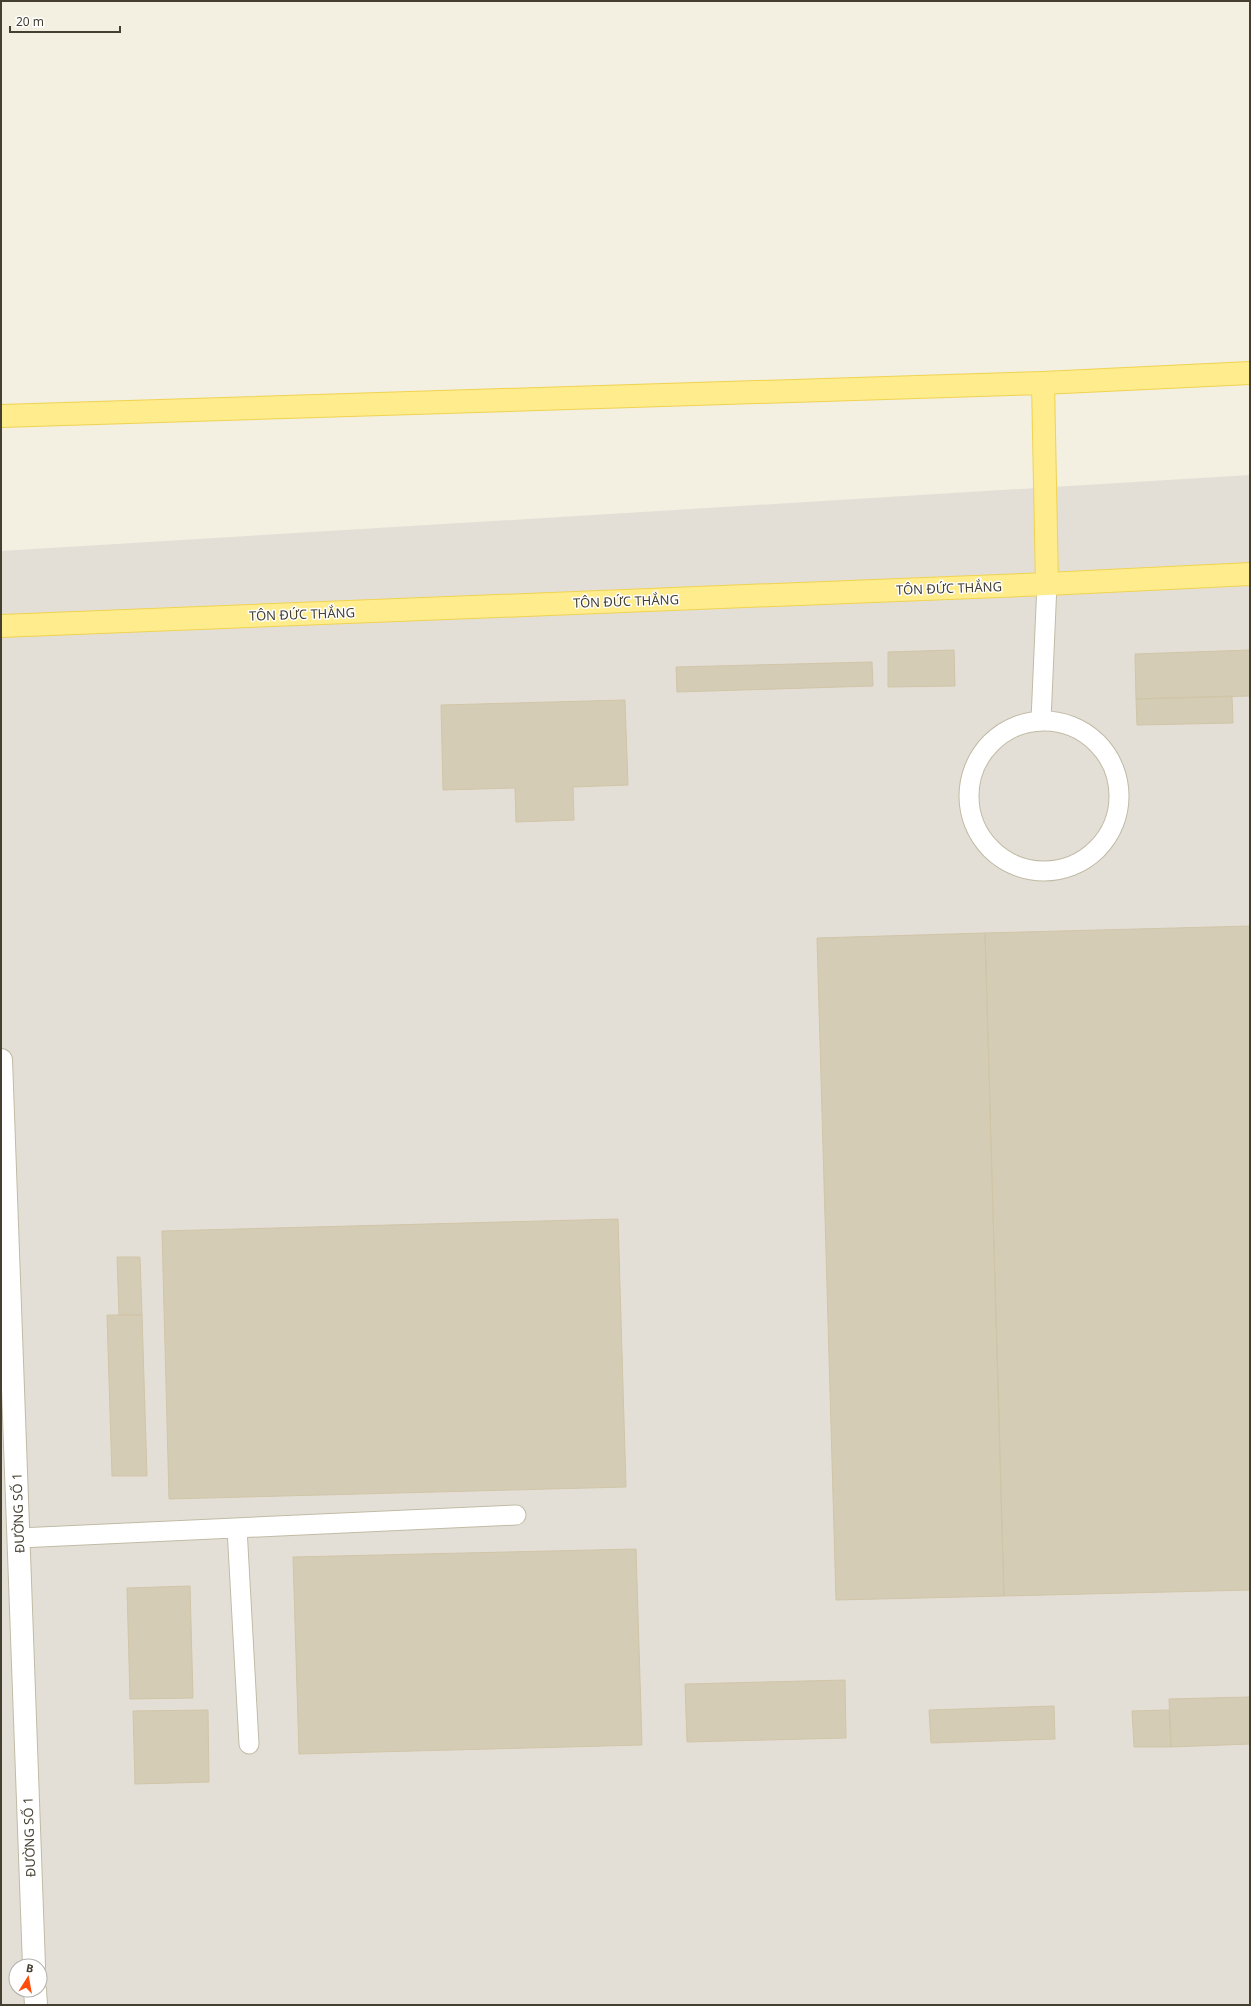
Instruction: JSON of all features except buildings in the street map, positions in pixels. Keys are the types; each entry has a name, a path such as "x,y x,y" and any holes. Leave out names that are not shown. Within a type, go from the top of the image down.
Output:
{"main road":[{"path":"1,416 1043,383 1250,374"},
{"path":"1043,383 1047,584"},
{"name":"TÔN ĐỨC THẮNG","path":"1,626 1047,584 1250,574"}],"street":[{"name":"ĐƯỜNG SỐ 1","path":"1,1060 19,1538 24,1730 34,1958"}],"lane":[{"path":"1041,720 1047,584"},
{"path":"1041,720 1061,722 1080,729 1096,740 1112,762 1117,774 1120,793 1118,813 1111,831 1100,847 1085,860 1067,868 1047,871 1027,869 1008,862 992,851 980,836 972,818 968,798 970,779 977,760 989,744 1004,732 1021,723 1041,720"},
{"path":"19,1538 516,1515"},
{"path":"237,1528 249,1744"}],"shaded area":[{"path":"1250,475 1250,2005 1,2005 1,551"}]}
